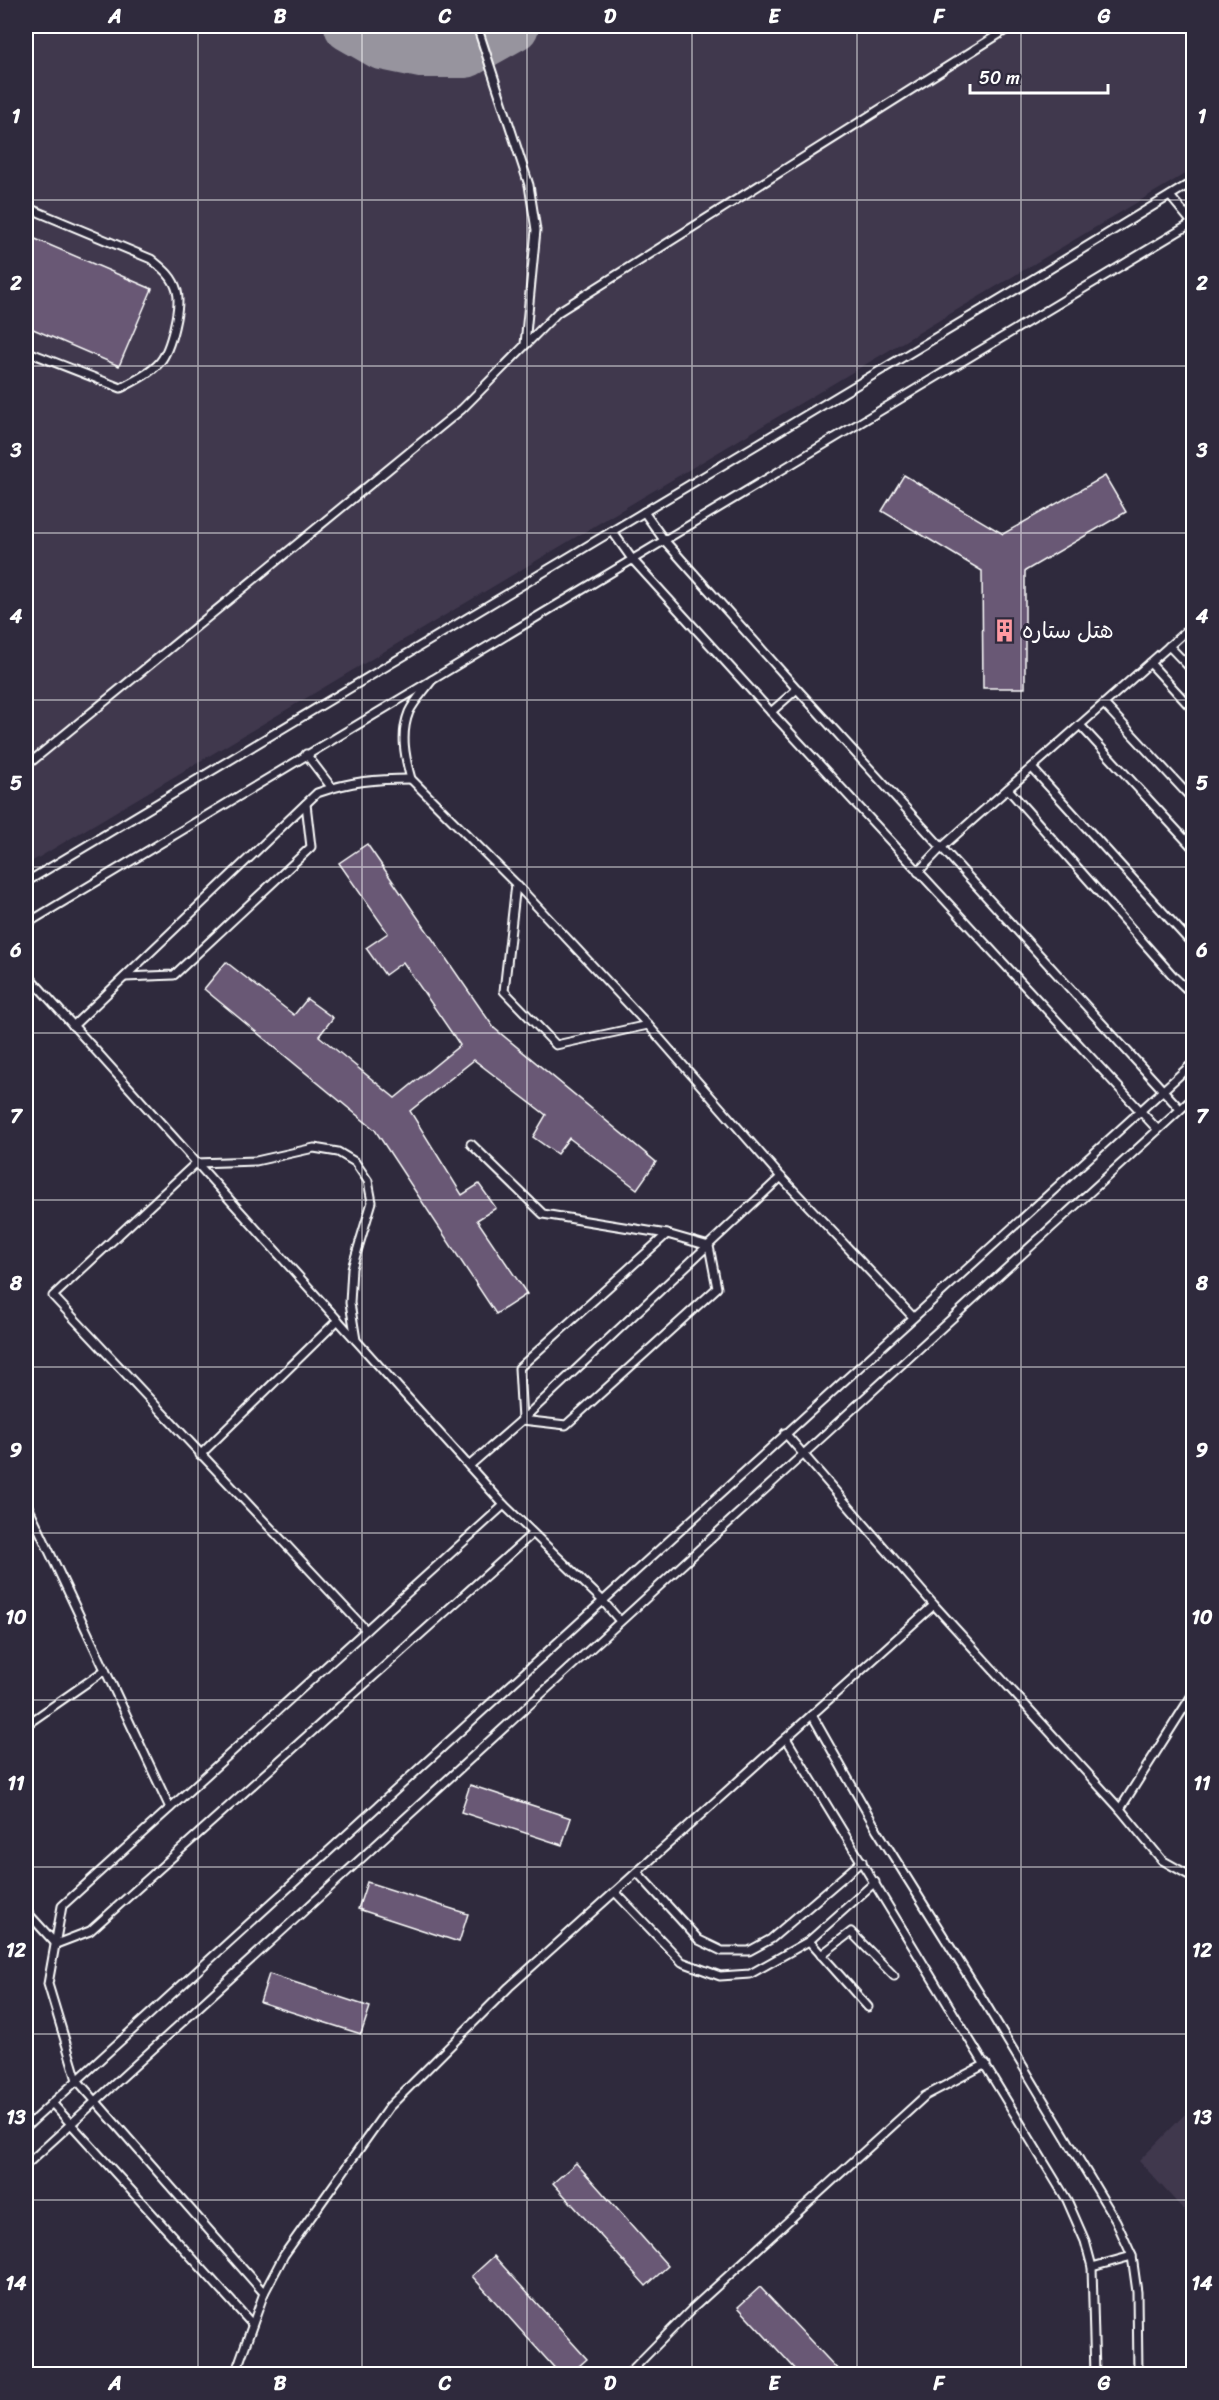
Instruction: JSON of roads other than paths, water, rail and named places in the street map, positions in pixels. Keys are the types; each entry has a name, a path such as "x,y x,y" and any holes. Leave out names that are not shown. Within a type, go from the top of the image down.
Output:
{"lane":[{"path":"477,26 529,185 536,230 525,344"},
{"path":"26,766 462,409 558,312 1012,26"},
{"path":"26,882 1190,183 1194,194"},
{"path":"26,924 1193,223 1170,195"},
{"path":"26,207 151,259 168,272 178,292 175,332 161,362 122,388 26,351"},
{"path":"644,512 664,540 797,689 1180,1109"},
{"path":"612,531 632,559 771,712 1158,1130"},
{"path":"918,872 941,848 1194,624"},
{"path":"1169,646 1194,672"},
{"path":"1150,663 1194,711"},
{"path":"434,678 410,711 404,735 405,759 411,779 516,884 648,1025 781,1177 913,1317"},
{"path":"771,712 797,689"},
{"path":"1104,704 1194,801"},
{"path":"1080,725 1194,849"},
{"path":"306,754 332,788"},
{"path":"1032,768 1194,946"},
{"path":"73,1026 317,793 349,782 411,779"},
{"path":"1008,789 1174,977 1194,996"},
{"path":"125,977 174,975 311,846 306,804"},
{"path":"516,884 504,991 556,1045 648,1025"},
{"path":"26,973 504,1505 602,1600 620,1621"},
{"path":"26,2127 1194,1062"},
{"path":"26,2165 1194,1097"},
{"path":"471,1144 543,1214 667,1234 709,1245"},
{"path":"356,1340 350,1303 352,1268 372,1202 368,1181 355,1162 338,1152 314,1148 256,1161 196,1163 53,1296 366,1630"},
{"path":"469,1466 781,1177"},
{"path":"522,1419 519,1368 667,1234"},
{"path":"522,1419 566,1425 717,1288 709,1245"},
{"path":"200,1455 338,1320"},
{"path":"785,1433 934,1605 1120,1809 1162,1860 1194,1878"},
{"path":"26,1502 170,1808"},
{"path":"264,2293 94,2103 77,2080 48,1984 62,1906 504,1505"},
{"path":"56,1944 90,1931 532,1534"},
{"path":"235,2374 264,2293 284,2255 389,2108 509,1987 934,1605"},
{"path":"26,1725 105,1670"},
{"path":"1120,1809 1194,1692"},
{"path":"812,1715 876,1830 979,1993 1110,2211 1132,2256 1137,2292 1138,2374"},
{"path":"786,1738 1067,2200 1085,2241 1092,2267 1095,2374"},
{"path":"637,1872 699,1940 722,1951 749,1951 771,1939 862,1861"},
{"path":"615,1892 682,1962 720,1976 750,1974 809,1941 875,1882"},
{"path":"26,1911 56,1944"},
{"path":"821,1955 851,1932 894,1976"},
{"path":"809,1941 868,2007"},
{"path":"628,2374 693,2308 926,2096 986,2064"},
{"path":"52,2103 252,2324"},
{"path":"1092,2267 1132,2256"}],"place":[{"name":"هتل ستاره","path":"1004,630"}]}
